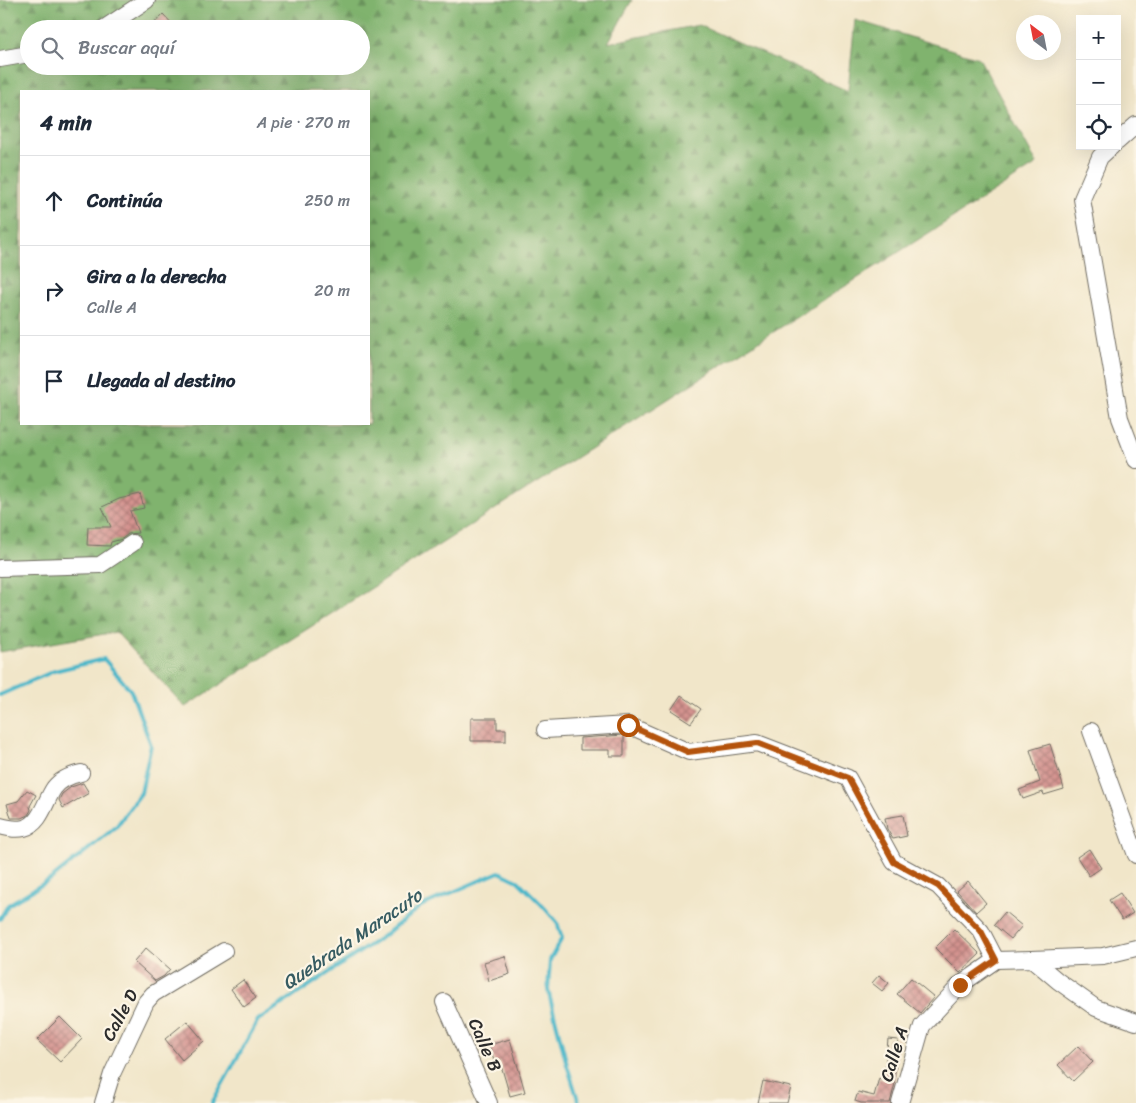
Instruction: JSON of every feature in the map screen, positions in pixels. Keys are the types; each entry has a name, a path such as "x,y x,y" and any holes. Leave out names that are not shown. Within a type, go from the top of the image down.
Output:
{"street":[{"path":"117,20 147,0"},
{"path":"0,59 20,56"},
{"path":"1121,138 1136,125"},
{"path":"1108,150 1100,157 1082,198 1120,418 1136,460"},
{"path":"0,568 100,565 133,543"},
{"path":"546,730 628,725 688,752 757,743 848,778 894,862 938,886 981,931 996,960 1103,956 1136,948"},
{"path":"1091,731 1136,855"},
{"path":"0,826 14,829 24,828 34,823 55,787 74,774 81,773"},
{"name":"Calle D","path":"103,1103 112,1074 146,1002 153,994 224,951"},
{"path":"1032,959 1058,982 1096,1008 1136,1022"},
{"name":"Calle A","path":"900,1103 922,1026 960,985 996,960"},
{"name":"Calle B","path":"444,1002 489,1103"}],"green space":[{"path":"0,0 632,0 608,43 699,25 848,91 855,20 979,58 1037,164 185,707 116,632 0,652"}],"building":[{"path":"163,14 169,20 157,20"},
{"path":"140,494 144,508 130,511 138,533 128,534 122,539 111,542 110,546 87,545 88,527 111,527 102,507 119,499"},
{"path":"681,695 701,709 691,723 671,710"},
{"path":"471,718 497,718 497,729 506,729 506,741 471,741"},
{"path":"624,735 624,756 610,756 610,750 580,750 580,738"},
{"path":"1050,744 1064,789 1044,795 1043,792 1023,799 1019,790 1040,782 1030,750"},
{"path":"83,783 89,793 63,808 59,800 62,794 71,787"},
{"path":"27,790 36,795 30,806 31,810 28,815 21,818 11,818 7,804 18,801"},
{"path":"903,815 907,836 893,839 887,829 885,818"},
{"path":"1089,849 1101,868 1089,876 1077,857"},
{"path":"968,881 986,903 976,912 957,891"},
{"path":"1120,893 1133,913 1122,920 1109,900"},
{"path":"1005,912 1022,926 1011,939 994,925"},
{"path":"954,929 980,954 960,973 935,948"},
{"path":"146,948 170,969 164,976 155,981 134,962"},
{"path":"505,956 510,974 489,981 484,962"},
{"path":"879,975 889,983 882,991 872,983"},
{"path":"911,978 934,997 920,1013 897,994"},
{"path":"243,980 256,998 244,1007 231,989"},
{"path":"60,1017 82,1039 60,1062 37,1040"},
{"path":"187,1021 204,1041 182,1060 165,1039"},
{"path":"510,1039 525,1092 510,1096 500,1062 495,1064 489,1045"},
{"path":"888,1039 898,1040 895,1083 890,1103 861,1103 855,1101 858,1092 874,1096 879,1078 884,1080"},
{"path":"1078,1046 1093,1062 1073,1081 1058,1065"},
{"path":"763,1081 791,1087 787,1103 758,1103"}],"waterway":[{"name":"Quebrada Maracuto","path":"0,695 54,671 104,659 131,691 151,745 141,793 116,827 51,879 8,905 0,919"},
{"name":"Quebrada Maracuto","path":"212,1103 258,1020 382,937 421,906 499,872 518,881 557,922 562,938 550,960 548,990 567,1065 579,1103"}],"route":[{"path":"628,725 688,752 757,743 848,778 894,862 938,886 981,931 996,960 960,985"}]}
